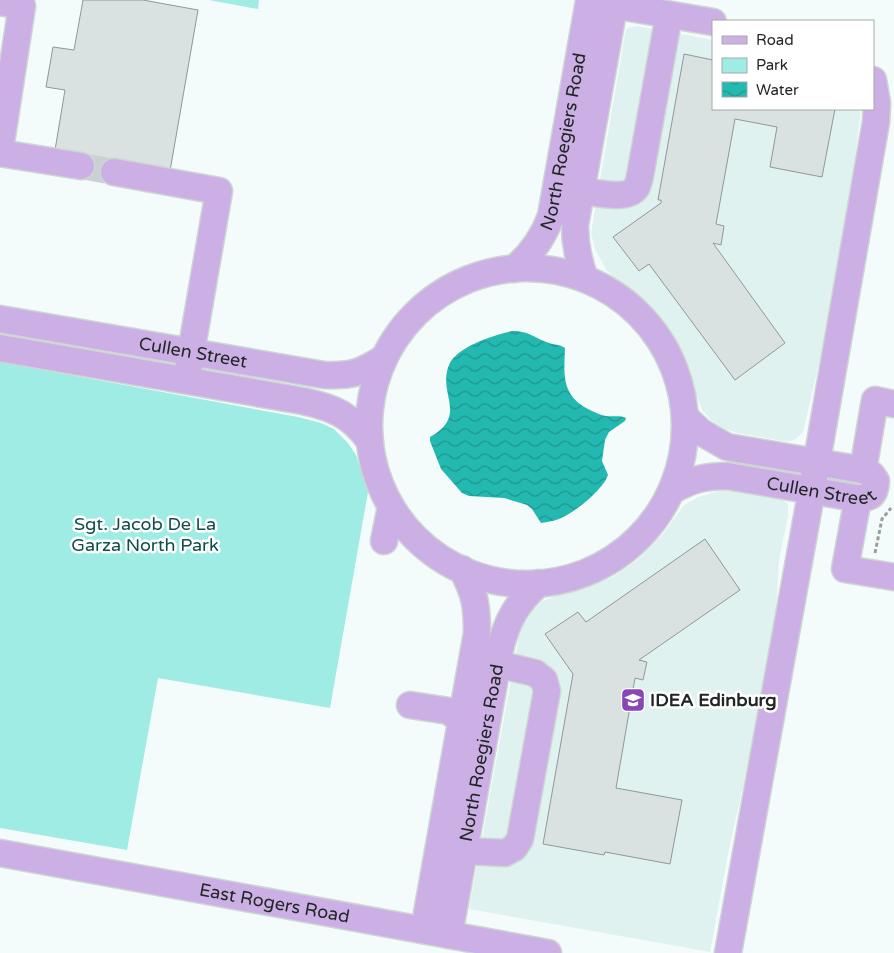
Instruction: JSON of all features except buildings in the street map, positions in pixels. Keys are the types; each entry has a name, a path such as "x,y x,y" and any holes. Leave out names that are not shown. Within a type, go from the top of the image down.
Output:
{"street":[{"path":"589,1 712,22"},
{"name":"North Roegiers Road","path":"514,268 536,247 551,216 589,1"},
{"path":"0,2 22,6 0,151 81,166"},
{"name":"North Roegiers Road","path":"586,279 578,261 575,246 575,225 614,6"},
{"path":"581,191 620,196 628,194 636,188 640,176 670,15"},
{"path":"728,953 817,463 876,122 878,103 874,85"},
{"path":"114,172 219,191 186,380"},
{"path":"514,268 548,269 586,279 619,297 648,323 669,354 682,390 686,429 680,466 671,491 666,502 644,533 615,557 581,574 539,583 506,582 469,573 435,555 407,529 385,498 372,462 368,424 373,387 384,358 409,320 438,295 472,277 514,268"},
{"name":"Cullen Street","path":"0,319 324,376 345,376 362,371 384,358"},
{"name":"Cullen Street","path":"0,348 326,406 344,415 358,426 370,441"},
{"path":"862,470 876,400 894,404"},
{"name":"Cullen Street","path":"671,491 689,481 707,476 727,476 858,498 872,495 876,489 876,480 872,474 862,470 727,447 701,432 685,418"},
{"path":"858,498 845,569 894,577"},
{"path":"384,541 391,507"},
{"name":"North Roegiers Road","path":"433,937 461,722 477,633 477,608 473,590 462,569"},
{"name":"North Roegiers Road","path":"433,937 464,851 505,627 516,608 539,583"},
{"path":"464,851 505,853 514,848 520,839 547,691 544,680 535,672 497,664"},
{"path":"410,705 449,711 461,722 486,725"},
{"name":"East Rogers Road","path":"0,853 433,937 548,953"}],"path":[{"path":"875,556 882,519 892,505"}],"shaded area":[{"path":"637,26 712,40 712,110 861,110 852,184 825,338 803,432 791,441 738,433 725,429 712,421 702,410 684,360 670,332 655,313 607,271 595,249 591,233 627,28"},
{"name":"IDEA Edinburg","path":"719,491 733,491 783,500 788,504 788,516 779,560 776,611 748,765 729,849 710,952 469,909 519,636 524,624 542,601 612,577 636,561 663,534 684,505 698,497"}],"green space":[{"path":"209,0 259,0 258,9"},
{"name":"Sgt. Jacob De La Garza North Park","path":"0,362 298,417 321,423 334,429 348,443 356,455 368,492 330,708 158,678 127,850 0,828"}],"water":[{"path":"512,331 528,333 551,344 565,348 564,367 566,383 573,397 588,409 599,414 626,418 625,421 609,432 605,440 602,461 608,475 601,487 574,511 559,519 548,522 541,523 527,505 504,498 469,496 462,493 441,469 430,441 430,437 442,429 448,421 450,404 446,376 453,359 467,347 496,335"}],"tunnel":[{"path":"81,166 114,172"}],"place":[{"name":"IDEA Edinburg","path":"633,700"}]}
